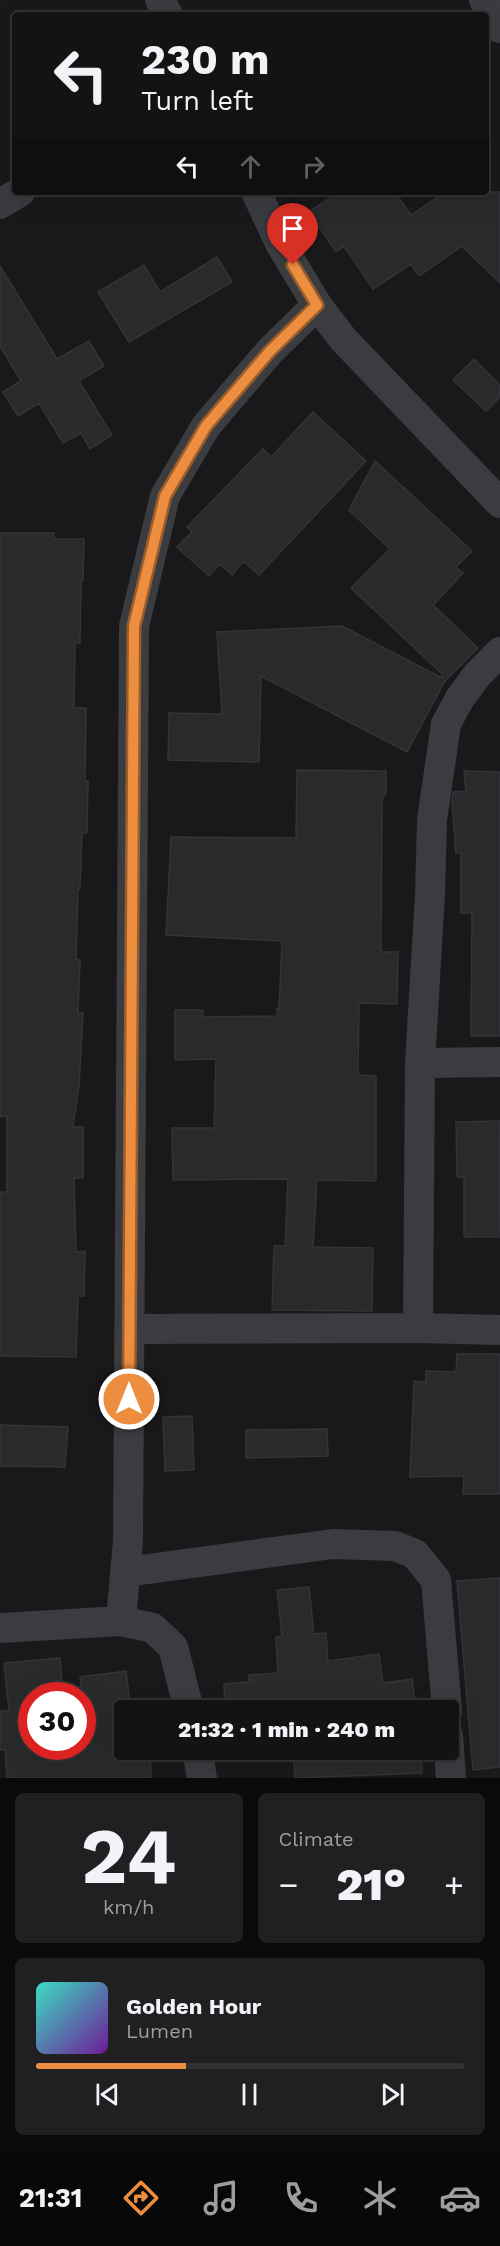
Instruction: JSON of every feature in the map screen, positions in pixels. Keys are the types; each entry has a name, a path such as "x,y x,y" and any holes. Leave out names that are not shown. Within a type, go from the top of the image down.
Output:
{"street":[{"path":"484,0 500,28"},
{"path":"0,204 15,195"},
{"path":"257,195 281,245 317,305 343,339 500,503"},
{"path":"121,1621 126,1572 130,1329 134,626 165,496 206,426 270,351 317,305"},
{"path":"418,1328 420,1063 432,820 446,724 460,698 500,652"},
{"path":"420,1063 500,1062"},
{"path":"130,1329 500,1330"},
{"path":"126,1572 333,1544 395,1546 415,1554 436,1580 446,1700"},
{"path":"0,1628 121,1621 153,1628 173,1647 186,1700"},
{"path":"199,1760 202,1778"},
{"path":"450,1760 451,1778"}],"building":[{"path":"489,192 500,192 500,283 462,246 419,276 411,264 373,289 344,246 336,252 309,212 334,195 397,195 411,215 441,195 489,195"},
{"path":"217,257 232,282 129,342 98,292 144,265 160,292"},
{"path":"0,266 57,359 89,341 104,366 79,381 112,435 90,449 81,433 63,443 39,403 18,416 3,392 21,381 0,346"},
{"path":"474,359 500,385 500,397 486,411 453,380"},
{"path":"313,412 366,461 259,575 244,561 232,575 220,564 209,576 177,547 192,532 187,527 263,449 271,457"},
{"path":"375,461 472,551 456,567 463,573 433,605 478,648 445,681 407,752 261,676 259,762 168,760 169,713 222,714 217,632 342,626 442,678 442,674 351,588 390,549 349,510"},
{"path":"0,533 54,533 54,539 84,539 80,643 75,643 74,708 86,708 85,781 88,781 87,833 82,833 80,889 78,889 76,960 80,960 78,1013 83,1013 79,1086 73,1127 83,1127 83,1178 74,1178 76,1252 85,1251 84,1296 78,1296 76,1357 0,1356 0,1192 7,1192 7,1116 0,1117"},
{"path":"297,770 386,771 386,793 382,799 381,952 398,952 397,1004 359,1003 358,1075 376,1076 376,1181 317,1180 313,1247 373,1248 372,1311 272,1310 274,1246 285,1246 288,1179 173,1180 172,1128 214,1128 216,1059 175,1060 175,1010 203,1010 203,1017 277,1016 282,941 166,935 171,837 296,838"},
{"path":"464,771 500,772 500,1036 471,1036 472,913 461,913 461,853 456,853 452,802 453,792 466,791"},
{"path":"500,1121 499,1237 464,1237 464,1177 457,1177 456,1122"},
{"path":"457,1354 500,1354 500,1494 463,1494 464,1476 410,1477 414,1381 426,1382 426,1371 456,1372"},
{"path":"192,1416 194,1470 165,1471 163,1417"},
{"path":"0,1425 68,1427 65,1467 0,1466"},
{"path":"327,1429 328,1456 246,1458 246,1430"},
{"path":"500,1578 500,1767 473,1770 457,1581"},
{"path":"309,1587 314,1634 326,1633 328,1661 379,1654 383,1683 412,1679 415,1700 225,1700 224,1684 249,1682 249,1675 278,1673 276,1637 282,1636 277,1590"},
{"path":"60,1658 62,1682 18,1682 18,1760 96,1760 96,1682 81,1682 80,1677 126,1671 130,1700 114,1700 114,1760 150,1760 151,1778 7,1778 5,1750 0,1750 0,1711 9,1711 4,1663"},
{"path":"294,1760 421,1760 422,1773 295,1778"}],"route":[{"path":"129,1399 134,626 165,496 206,426 270,351 317,305 293,265"}]}
